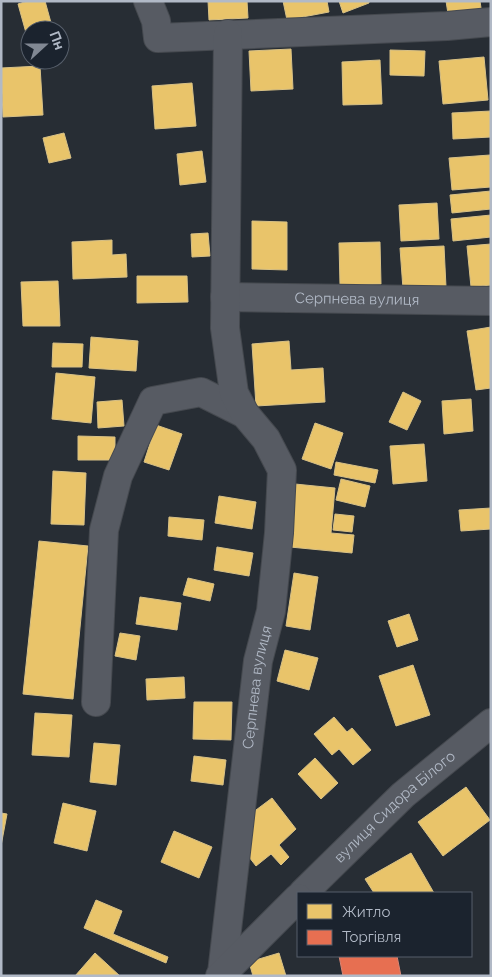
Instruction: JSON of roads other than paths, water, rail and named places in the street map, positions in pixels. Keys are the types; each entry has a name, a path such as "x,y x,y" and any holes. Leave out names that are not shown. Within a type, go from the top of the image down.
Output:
{"street":[{"path":"148,1 156,21 158,38 447,26 491,22"},
{"name":"Серпнева вулиця","path":"221,974 258,661 271,610 279,533 282,470 266,439 245,414 234,393 225,328 228,34"},
{"name":"Серпнева вулиця","path":"225,297 491,301"},
{"name":"Серпнева вулиця","path":"96,702 104,530 118,476 153,401 201,392 245,414"},
{"name":"вулиця Сидора Білого","path":"304,892 403,795 491,723"},
{"path":"221,974 297,899"}]}
